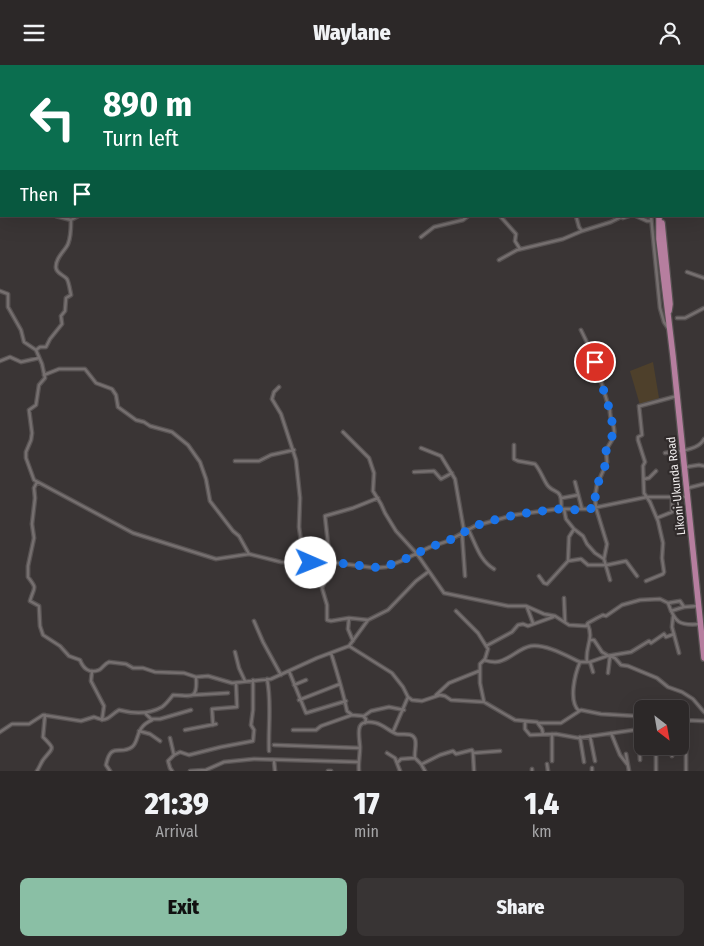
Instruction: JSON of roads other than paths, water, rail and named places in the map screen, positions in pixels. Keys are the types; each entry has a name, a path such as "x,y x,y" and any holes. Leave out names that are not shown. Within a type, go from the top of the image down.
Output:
{"highway":[{"name":"Likoni-Ukunda Road","path":"658,217 661,224 666,305 704,658"},
{"path":"658,217 662,239"},
{"path":"658,217 662,239"}],"street":[{"path":"61,217 71,219 76,217"},
{"path":"421,237 434,227 463,220 467,217"},
{"path":"501,217 516,234 516,241 520,249"},
{"path":"576,217 582,231"},
{"path":"499,260 520,249 563,239 582,231 611,223 621,217"},
{"path":"638,217 647,221 658,217 660,308 664,323 670,331"},
{"path":"36,351 40,347 46,347 62,324 61,316 65,311 66,298 71,295 68,281 56,268 60,254 66,249 70,239 71,219"},
{"path":"688,272 704,278"},
{"path":"0,291 8,294 8,307 21,330 24,342 36,351 42,364 44,375 39,385 36,405 29,410 32,433 26,452 32,477 37,482 130,531 216,559 249,554 276,561 330,562 381,568 448,541 468,529 514,515 562,509 596,508 621,501 647,497 687,497"},
{"path":"677,318 685,318 704,308"},
{"path":"581,330 593,355 610,411 609,417 615,429 612,440 606,449 607,462 596,487 596,508 607,544 604,559"},
{"path":"0,361 10,357 21,362 39,358"},
{"path":"44,375 59,369 85,369 96,383 112,389 116,395 118,407 136,420 144,422 150,427 172,432 183,439 198,459 206,479 210,501 232,531 239,536 249,554"},
{"path":"278,387 272,399 281,414 294,450 297,465 300,493 299,527 304,563"},
{"path":"646,581 664,572 662,540 657,518 644,493 642,466 646,462 638,441 638,437 642,435 642,417 639,406 677,396"},
{"path":"343,432 369,458 374,473 373,491 396,531 417,553 428,572 444,593 508,606 526,606 544,614 555,616 569,625 588,625"},
{"path":"665,453 682,451 704,440"},
{"path":"514,445 514,459 535,464 546,484 558,491 562,498 562,509 567,520 583,536 595,553 604,559 610,580"},
{"path":"420,448 441,457 457,484 463,532 465,576"},
{"path":"235,461 258,461 271,455 294,450"},
{"path":"684,467 704,466"},
{"path":"414,472 434,471 441,479 452,473"},
{"path":"644,479 656,471"},
{"path":"37,482 34,492 32,519 34,538 28,566 28,577 34,582 30,601 39,606 40,626 43,635 60,646 69,656 80,660 85,669 92,671 100,669 108,662 126,664 133,669 144,668 155,672 184,673 196,677 208,676 236,683 281,675 330,652 349,646 368,620 388,610 416,581 428,572"},
{"path":"576,482 582,509"},
{"path":"686,488 704,484"},
{"path":"562,498 578,495"},
{"path":"657,518 672,512 672,497"},
{"path":"330,562 325,516 378,498"},
{"path":"468,529 481,557 494,569"},
{"path":"568,561 569,537 574,529"},
{"path":"538,576 547,584 568,561 581,559 588,565 607,565 626,561 637,576"},
{"path":"321,562 320,571 326,578 322,588 327,605 327,619 330,621 349,618 368,620"},
{"path":"564,598 565,621"},
{"path":"588,625 588,623 596,618 606,616 625,604 640,600 661,599 668,603 680,601 684,607"},
{"path":"668,603 679,653"},
{"path":"526,606 534,624"},
{"path":"671,611 684,607 698,606"},
{"path":"456,611 486,645 488,652 480,664 479,671 484,702"},
{"path":"672,615 675,620 684,625 700,625"},
{"path":"486,645 512,631 518,625 528,626 555,616"},
{"path":"349,618 348,629 353,641"},
{"path":"254,621 269,655 281,675"},
{"path":"588,625 591,634 587,653 593,672"},
{"path":"483,660 501,661 520,649 532,646 561,653 580,662 588,661 631,652 648,641 651,643 656,641 664,634 666,637 674,634"},
{"path":"590,640 594,641 602,653 616,657 622,665 656,677 668,687 694,700 704,711"},
{"path":"349,646 392,673 408,697 414,701 422,701 435,696 450,683 479,671"},
{"path":"235,652 245,681"},
{"path":"330,652 348,711 352,715 380,724 393,732 414,736 416,740 415,758"},
{"path":"608,673 609,656"},
{"path":"578,711 574,704 574,680 580,662"},
{"path":"92,671 91,681 104,706 102,721"},
{"path":"288,671 306,713 346,701"},
{"path":"193,695 196,689 196,677"},
{"path":"267,679 270,697 268,710 269,751"},
{"path":"172,771 168,761 180,752 189,755 253,741 254,730 251,725 254,710 253,681"},
{"path":"294,685 306,681"},
{"path":"185,730 214,724 212,709 237,707 236,683"},
{"path":"299,699 340,684"},
{"path":"102,721 119,710 146,714 162,707 173,695 186,697 228,693"},
{"path":"435,696 446,696 451,700 484,702 514,720 525,722 561,723 578,711 585,710 601,714 634,716"},
{"path":"393,732 408,697"},
{"path":"359,771 360,748 358,731 371,711 389,707 404,710"},
{"path":"110,771 106,763 111,752 132,747 139,731 152,719 160,719 191,711"},
{"path":"146,714 152,719"},
{"path":"0,732 12,724 29,724 41,715 81,721 95,717 102,721"},
{"path":"36,771 51,750 51,744 43,737 45,715"},
{"path":"293,730 316,730 321,726 352,715"},
{"path":"689,720 704,721"},
{"path":"525,722 525,729 529,735 552,734 580,737 634,730"},
{"path":"538,723 543,734"},
{"path":"139,731 150,734 160,741"},
{"path":"611,733 620,755 627,764"},
{"path":"552,734 552,761"},
{"path":"590,736 594,761"},
{"path":"580,737 584,762"},
{"path":"170,738 174,755"},
{"path":"274,745 360,748"},
{"path":"422,764 453,751 456,755 472,750 474,753 500,751"},
{"path":"386,753 393,756 398,762 400,771"},
{"path":"474,753 474,771"},
{"path":"626,754 629,771"},
{"path":"640,755 640,760"},
{"path":"656,755 656,771"},
{"path":"686,755 686,771"},
{"path":"398,762 401,759 415,758 422,764 424,771"},
{"path":"190,771 206,769 224,763 254,759 358,762"},
{"path":"274,761 275,771"},
{"path":"547,764 548,771"}]}
